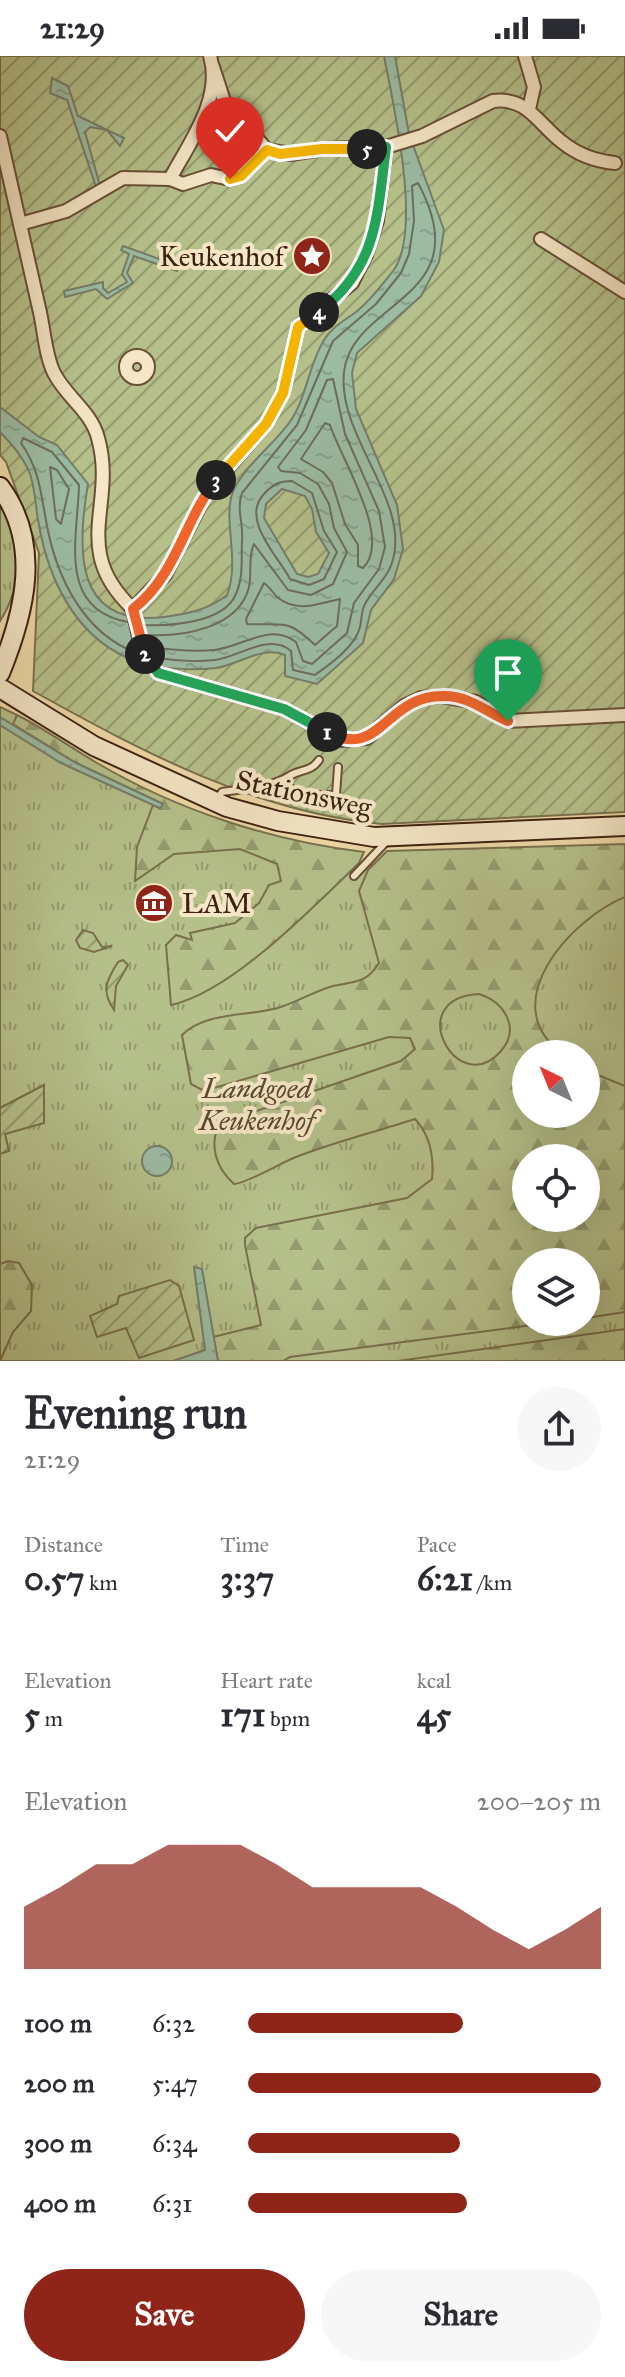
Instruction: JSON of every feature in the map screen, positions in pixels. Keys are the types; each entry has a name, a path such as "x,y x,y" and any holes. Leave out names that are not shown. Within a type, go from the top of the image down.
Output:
{"main road":[{"path":"0,487 23,533 27,561 25,592 0,673"},
{"name":"Stationsweg","path":"0,688 94,746 214,801 278,821 390,837 625,826"}],"street":[{"path":"525,56 534,87 529,109"},
{"path":"212,61 224,101 267,150 291,154 322,149 388,146 422,136 493,101 511,102 529,109 560,141 592,161 615,163"},
{"path":"170,179 205,112 212,61"},
{"path":"0,136 54,373 82,408 97,434 101,450 102,479 96,533 99,555 114,590 133,611 140,642 158,673 284,709 341,740 367,738 404,706 421,698 442,696 476,702 508,721 625,715"},
{"path":"133,611 153,591 171,565 191,518 207,492 266,424 283,393 298,327 352,283 366,255 377,221 388,146"},
{"path":"20,224 66,211 123,178 170,179 183,184 211,175 230,179 241,176 267,150"},
{"path":"541,239 625,292"}],"lane":[{"path":"214,801 222,792 285,782 319,760"},
{"path":"285,782 297,795 336,795 338,767"},
{"path":"354,876 390,837"}],"green space":[{"name":"Keukenhof","path":"0,56 625,56 625,812 382,824 335,817 289,807 201,776 116,736 33,691 39,553 6,462 0,455"},
{"path":"0,503 13,532 17,562 13,592 0,621"},
{"name":"Landgoed Keukenhof","path":"0,707 17,715 14,724 119,787 209,826 339,862 401,867 625,852 625,1361 0,1361"},
{"path":"17,715 128,780 192,809 294,840 364,852 359,863 319,902 245,966 195,997 171,1005 166,945 176,935 192,940 190,933 235,923 259,903 269,885 281,881 277,864 240,849 174,854 135,881 137,847 153,805 160,808 161,803 76,763 13,724"},
{"path":"625,844 625,897 604,908 563,943 548,965 538,988 536,1011 543,1034 549,1040 512,1040 512,1128 600,1128 600,1076 625,1086 625,1312 600,1316 600,1248 512,1248 512,1328 290,1357 283,1361 218,1361 213,1337 261,1325 245,1245 245,1238 256,1228 407,1198 432,1179 430,1147 425,1132 415,1119 310,1152 234,1184 216,1156 215,1140 219,1124 401,1061 415,1049 410,1038 389,1037 204,1091 191,1084 182,1035 192,1027 216,1018 281,1007 326,988 359,980 369,975 379,963 359,891 368,870 387,851","holes":["479,994 488,998 507,1017 510,1034 501,1051 485,1063 468,1064 455,1056 445,1043 440,1027 443,1012 456,1000"]},
{"path":"83,930 93,933 102,947 112,946 94,952 80,948 76,940"},
{"path":"123,960 128,965 116,986 114,1010 106,991 110,975 118,962"},
{"path":"44,1085 44,1123 5,1134 9,1151 0,1154 0,1108"},
{"path":"8,1261 19,1263 32,1285 31,1311 13,1332 0,1361 0,1264"},
{"path":"170,1280 179,1286 194,1340 139,1358 126,1328 97,1337 90,1316 117,1304 119,1296"},
{"path":"625,1329 625,1361 398,1361 575,1336 600,1336 600,1333"}],"water":[{"path":"384,56 395,56 409,134 444,230 439,262 421,296 357,353 352,373 356,409 397,505 403,549 394,579 371,610 363,643 317,684 285,676 285,655 277,653 259,654 216,668 193,669 158,667 126,657 92,634 66,602 43,545 31,478 20,455 0,432 0,407 39,437 57,445 88,484 82,533 83,557 88,579 97,597 112,610 134,617 164,617 197,610 227,595 232,567 229,512 234,489 245,472 289,423 327,335 371,298 393,271 402,252 406,198 399,134","holes":["282,489 305,496 312,509 316,532 329,553 318,574 308,577 297,574 264,518 266,504"]},
{"path":"52,78 68,86 78,116 124,138 120,146 107,130 90,127 85,132 100,186 96,187 67,100 50,93"},
{"path":"123,246 179,266 177,271 134,256 127,273 133,283 107,299 96,289 65,297 64,291 103,282 103,288 108,293 127,282 122,274 129,254 121,250"},
{"path":"0,717 76,763 163,804 160,808 61,763 0,725"},
{"path":"157,1146 168,1150 172,1161 168,1172 157,1176 146,1172 142,1161 146,1150"},
{"path":"194,1267 202,1269 218,1361 173,1361 205,1350"}],"place":[{"name":"Keukenhof","path":"312,256"},
{"name":"LAM","path":"154,903"}],"route":[{"path":"230,179 241,176 267,150 291,154 322,149 386,147 377,221 366,255 352,283 298,327 283,393 266,424 207,492 191,518 171,565 153,591 133,609 136,631 145,654 158,673 284,709 341,740 367,738 380,730 397,710 421,698 464,698 508,721"}]}
